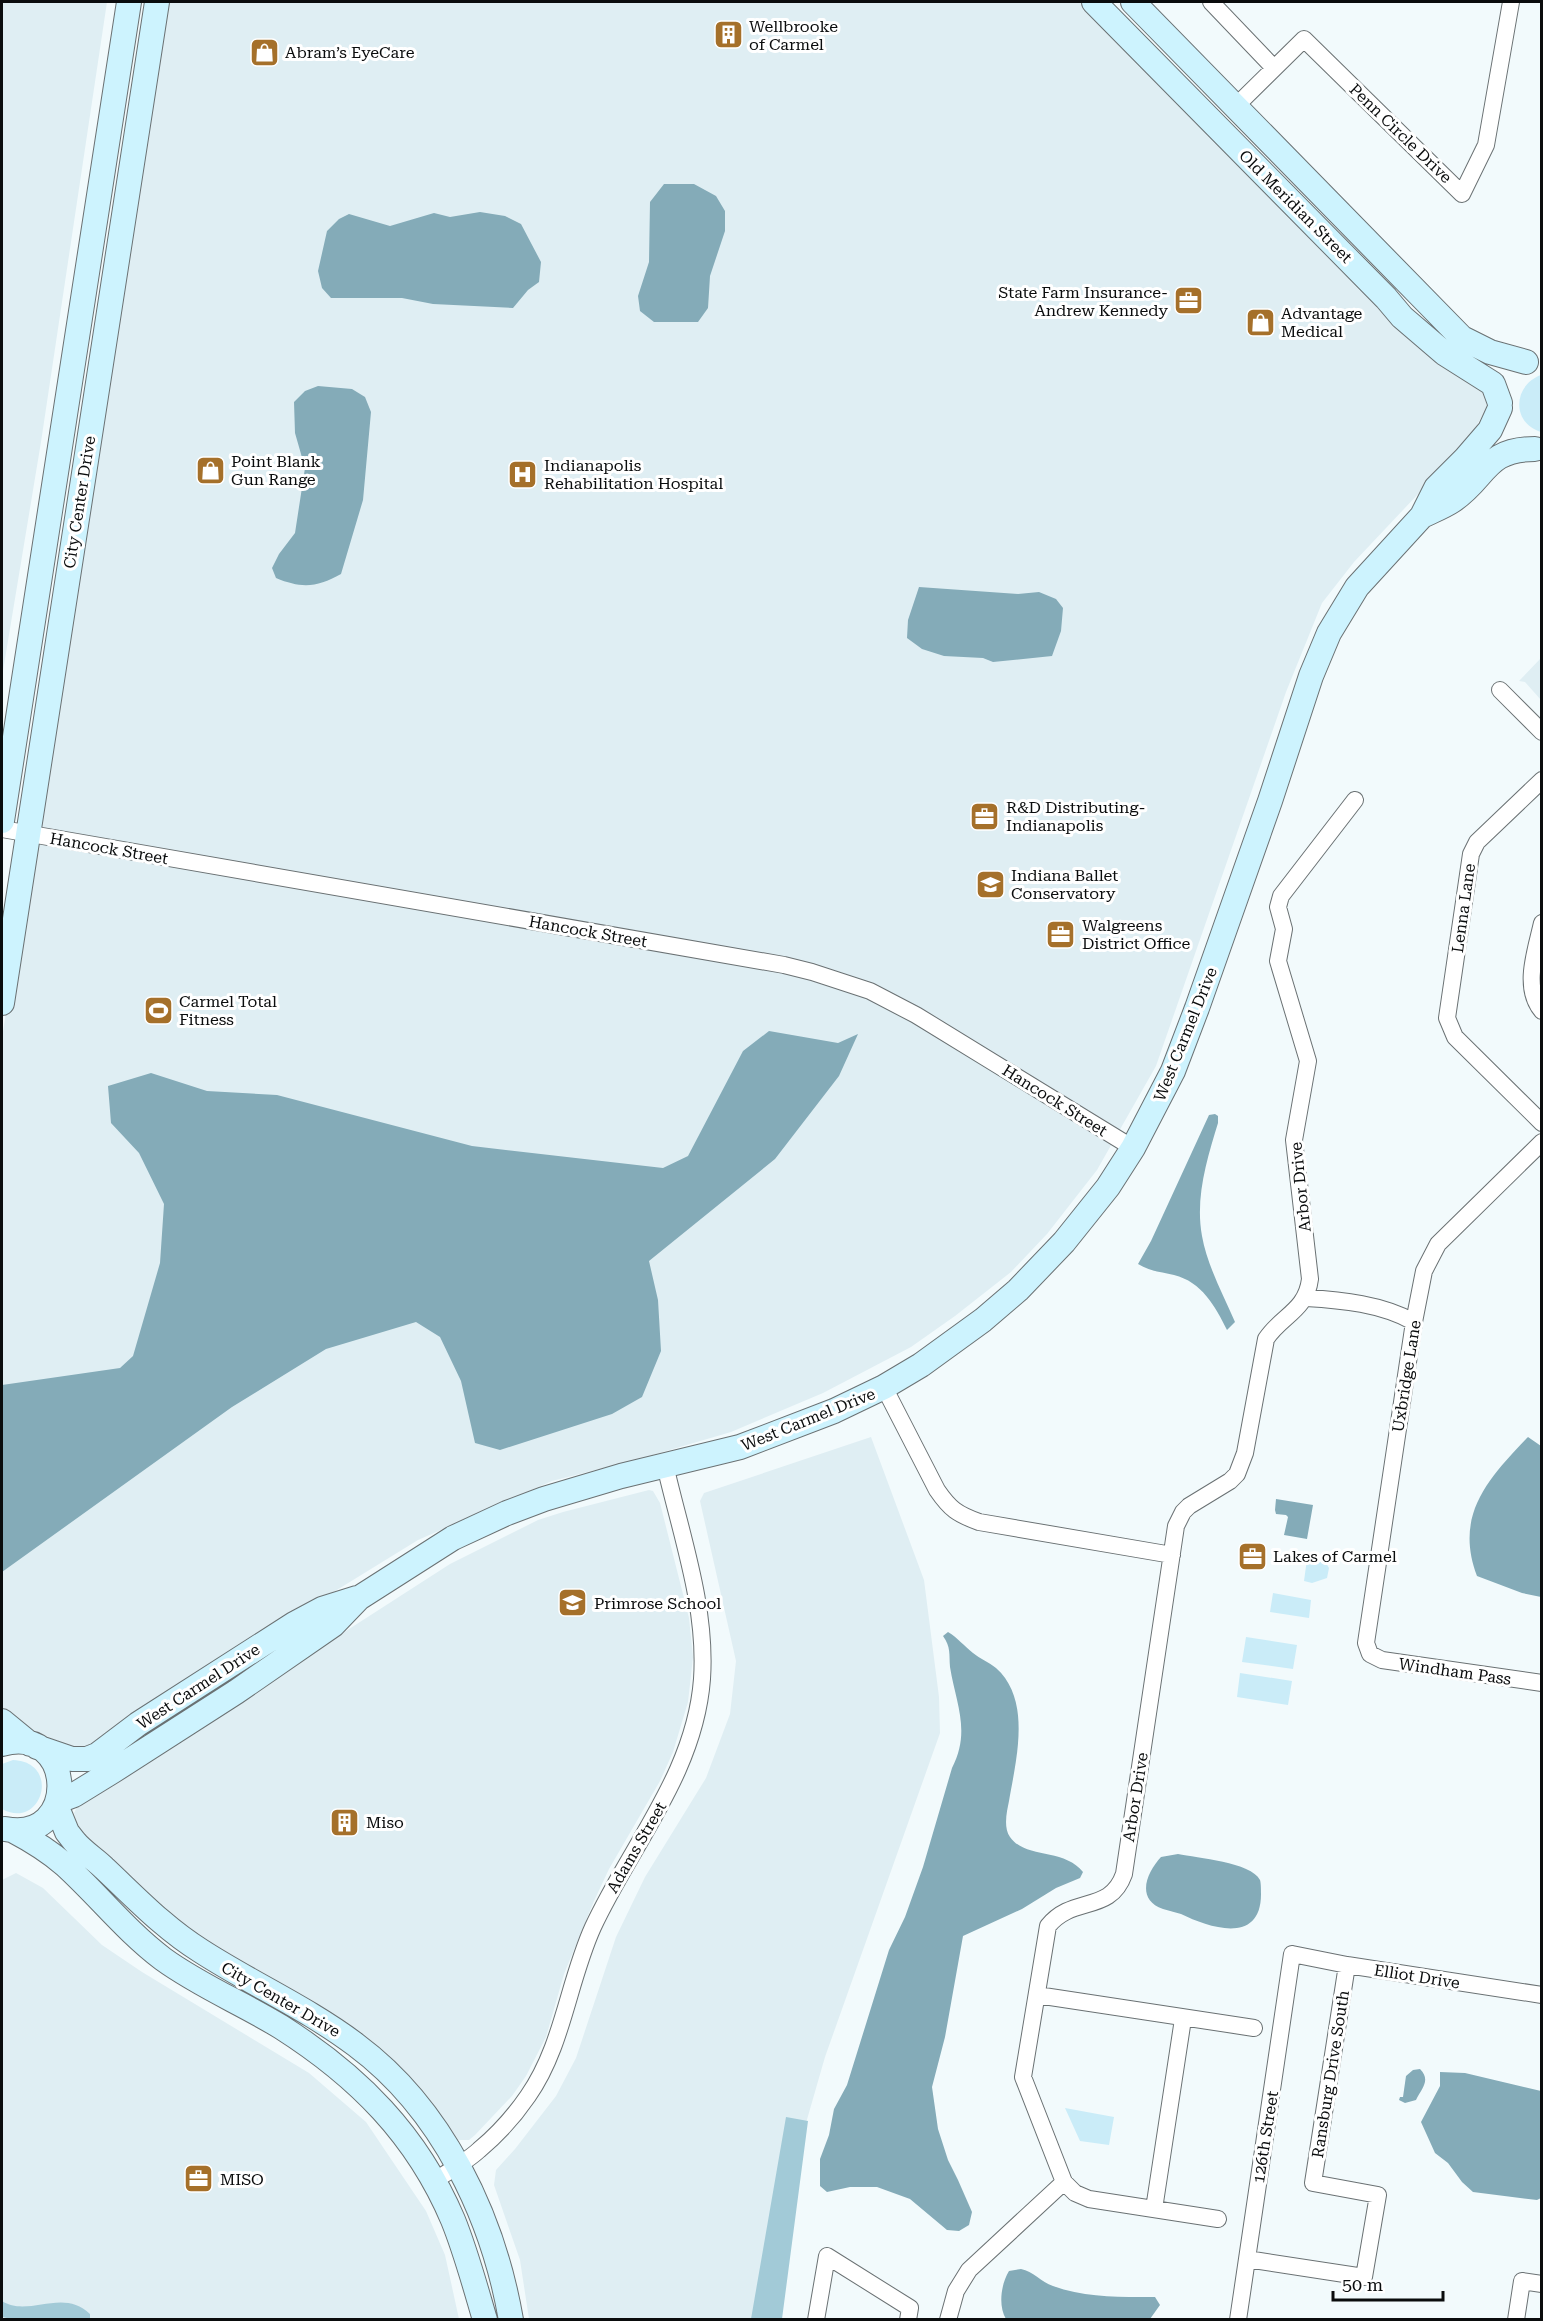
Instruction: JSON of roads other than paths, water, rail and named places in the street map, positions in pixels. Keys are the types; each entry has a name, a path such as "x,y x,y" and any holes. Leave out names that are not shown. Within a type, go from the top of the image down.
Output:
{"street":[{"name":"City Center Drive","path":"2,821 129,2"},
{"name":"City Center Drive","path":"2,1003 157,2"},
{"name":"Old Meridian Street","path":"1094,2 1386,298 1402,317 1444,353 1476,371 1493,384 1502,417 1511,434 1526,446 1538,450"},
{"name":"Old Meridian Street","path":"1134,2 1462,338 1490,352 1534,360"},
{"path":"1211,2 1274,68"},
{"name":"Penn Circle Drive","path":"1236,106 1304,39 1462,194 1486,145 1511,2"},
{"name":"West Carmel Drive","path":"5,1830 24,1830 41,1823 50,1815 57,1803 113,1771 236,1692 333,1625 359,1598 453,1538 507,1513 578,1488 740,1448 834,1412 884,1387 952,1344 1018,1290 1064,1242 1108,1187 1156,1107 1186,1040 1321,650 1357,587 1422,516 1436,488 1490,430 1500,405 1505,383 1511,374 1534,360"},
{"name":"West Carmel Drive","path":"1422,516 1452,501 1494,459 1512,451 1538,450"},
{"path":"1500,690 1542,732"},
{"name":"Lenna Lane","path":"1542,780 1478,843 1471,854 1447,1018 1455,1037 1542,1123"},
{"name":"Arbor Drive","path":"1064,2182 1023,2077 1048,1926 1065,1911 1099,1902 1114,1893 1124,1874 1176,1526 1189,1506 1230,1481 1237,1474 1245,1453 1266,1339 1273,1329 1298,1308 1306,1298 1310,1279 1294,1140 1308,1061 1278,961 1284,929 1278,907 1281,896 1355,800"},
{"name":"Hancock Street","path":"2,829 784,965 812,972 870,992 916,1015 1133,1148"},
{"path":"1542,922 1532,982 1532,992 1542,1011"},
{"name":"Uxbridge Lane","path":"1370,1654 1366,1643 1414,1322 1424,1271 1438,1244 1542,1142"},
{"path":"1306,1298 1378,1308 1398,1313 1414,1322"},
{"path":"884,1387 937,1490 948,1506 959,1514 979,1522 1172,1555"},
{"name":"Adams Street","path":"434,2181 478,2151 499,2131 528,2096 548,2062 573,1980 592,1929 615,1883 670,1787 691,1739 698,1711 703,1649 693,1581 665,1465"},
{"name":"West Carmel Drive","path":"34,1745 72,1759 87,1759 97,1755 138,1724 294,1624 322,1609 359,1598"},
{"name":"Windham Pass","path":"1370,1654 1382,1660 1542,1683"},
{"path":"2,1721 34,1745"},
{"path":"2,1744 17,1742 34,1745"},
{"name":"City Center Drive","path":"34,1745 49,1755 56,1767 61,1788 57,1803 67,1832 74,1841 158,1919 208,1956 291,2001 331,2026 382,2067 419,2106 458,2164 493,2245 505,2284 511,2319"},
{"name":"City Center Drive","path":"5,1830 43,1848 65,1865 132,1935 164,1959 207,1988 279,2026 339,2068 375,2100 400,2129 434,2181 453,2220 485,2319"},
{"name":"Elliot Drive","path":"1292,1954 1347,1965 1542,1995"},
{"name":"126th Street","path":"1238,2319 1292,1954"},
{"name":"Ransburg Drive South","path":"1247,2259 1364,2277 1378,2195 1313,2183 1347,1965"},
{"path":"1037,1995 1254,2028"},
{"path":"1154,2209 1183,2019"},
{"path":"948,2319 956,2291 969,2270 1064,2182 1075,2193 1089,2199 1218,2219"},
{"path":"816,2319 826,2256 910,2308 908,2319"},
{"path":"1516,2319 1522,2281 1542,2284"}],"place":[{"name":"Wellbrooke of Carmel","path":"728,35"},
{"name":"Abram’s EyeCare","path":"264,52"},
{"name":"State Farm Insurance- Andrew Kennedy","path":"1189,301"},
{"name":"Advantage Medical","path":"1260,322"},
{"name":"Point Blank Gun Range","path":"210,470"},
{"name":"Indianapolis Rehabilitation Hospital","path":"523,474"},
{"name":"R&D Distributing- Indianapolis","path":"985,816"},
{"name":"Indiana Ballet Conservatory","path":"990,884"},
{"name":"Walgreens District Office","path":"1061,934"},
{"name":"Carmel Total Fitness","path":"158,1010"},
{"name":"Lakes of Carmel","path":"1252,1556"},
{"name":"Primrose School","path":"573,1603"},
{"name":"Miso","path":"345,1822"},
{"name":"MISO","path":"199,2179"}]}
